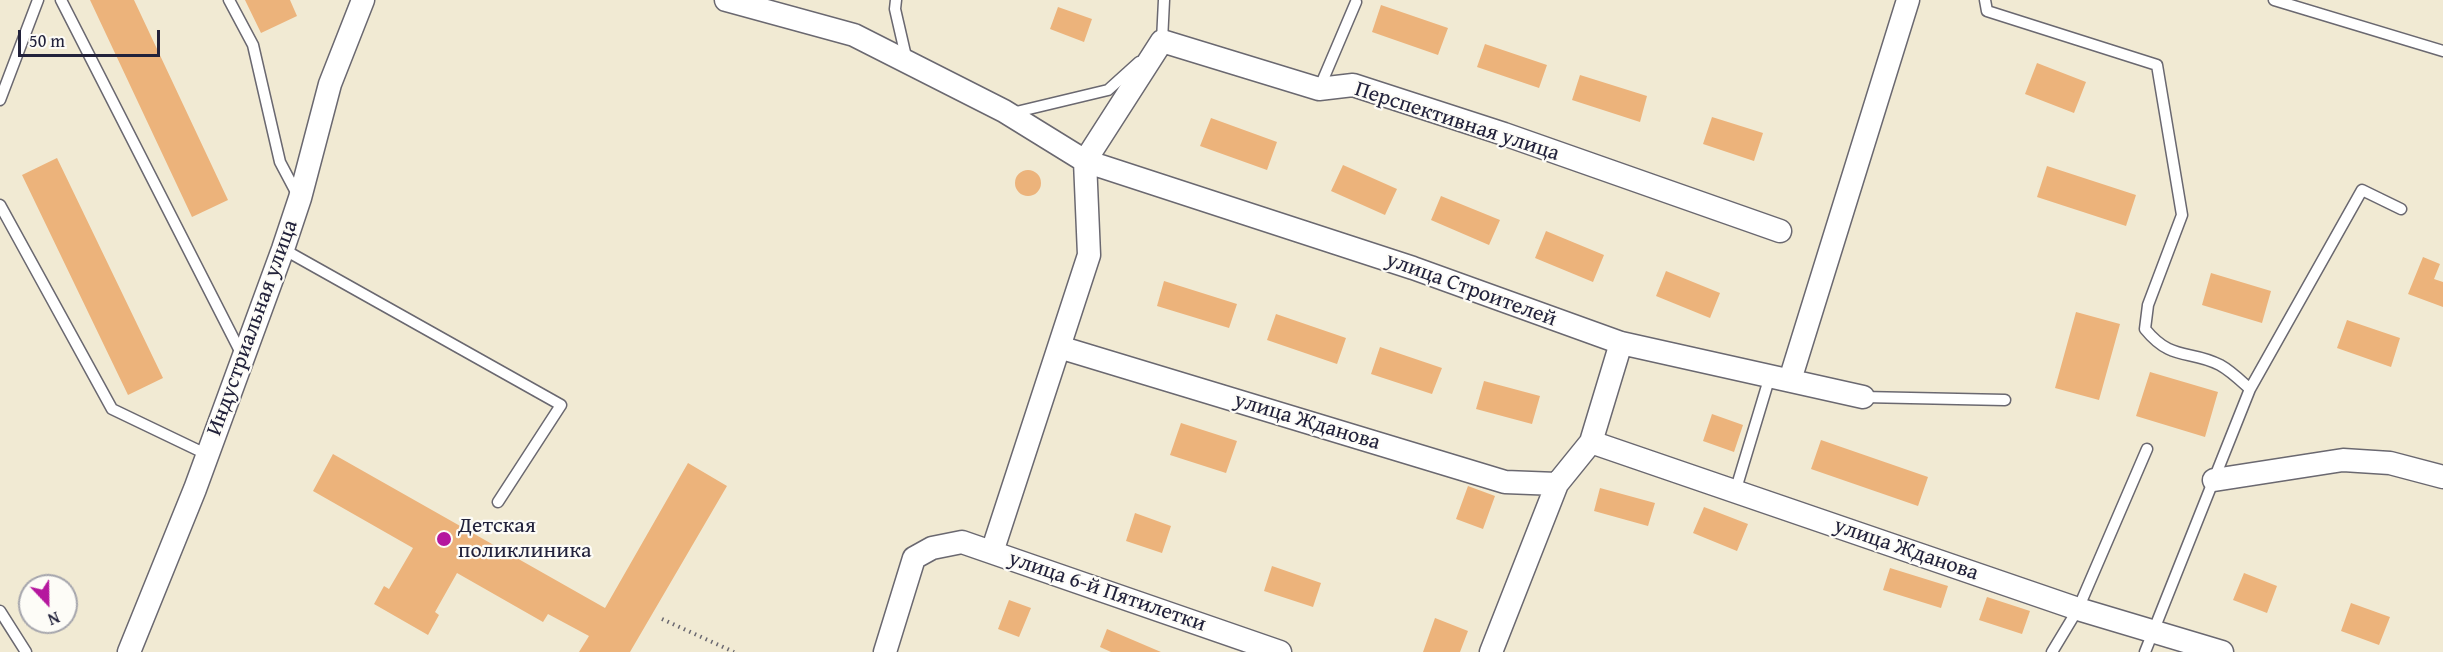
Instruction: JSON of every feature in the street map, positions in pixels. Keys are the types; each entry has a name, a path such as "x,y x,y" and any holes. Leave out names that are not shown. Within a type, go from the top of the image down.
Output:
{"street":[{"name":"Индустриальная улица","path":"129,652 208,455 283,249 300,198 330,84 363,0"},
{"name":"улица Строителей","path":"726,0 854,35 1009,114 1085,161 1413,268 1621,343 1863,397"},
{"path":"1780,378 1908,0"},
{"name":"Перспективная улица","path":"1162,41 1319,89 1353,85 1504,134 1780,231"},
{"path":"992,552 1089,255 1085,161 1162,41"},
{"path":"1491,652 1557,484 1591,442 1621,343"},
{"name":"улица Жданова","path":"1059,347 1505,482 1557,484"},
{"name":"улица Жданова","path":"1591,442 2078,609 2150,642 2222,652"},
{"path":"2214,480 2343,460 2390,463 2443,477"},
{"name":"улица 6-й Пятилетки","path":"885,652 914,558 932,548 962,542 1280,652"}],"lane":[{"path":"0,100 38,0"},
{"path":"61,0 243,358"},
{"path":"229,0 253,45 280,162 300,198"},
{"path":"896,0 895,9 908,62"},
{"path":"1009,114 1108,90 1162,41 1164,0"},
{"path":"1985,0 1987,11 2157,65 2182,215 2148,305 2145,329 2155,341 2168,350 2220,365 2250,388"},
{"path":"2274,0 2443,51"},
{"path":"1319,89 1356,2"},
{"path":"2150,642 2250,388 2362,190 2401,209"},
{"path":"0,205 112,409 208,455"},
{"path":"283,249 561,405 498,502"},
{"path":"1735,492 1780,378"},
{"path":"1863,397 2005,400"},
{"path":"2052,652 2078,609 2147,449"},
{"path":"0,611 26,652"}],"path":[{"path":"662,620 735,652"}],"building":[{"path":"90,0 134,0 228,200 192,217"},
{"path":"245,0 290,0 297,16 261,33"},
{"path":"1381,5 1448,28 1438,55 1372,32"},
{"path":"1058,7 1092,19 1084,42 1050,29"},
{"path":"1485,44 1547,65 1539,88 1477,67"},
{"path":"2037,63 2086,82 2074,113 2025,94"},
{"path":"1580,75 1647,96 1640,122 1572,100"},
{"path":"1712,117 1763,133 1754,161 1703,144"},
{"path":"1211,118 1277,142 1267,170 1200,146"},
{"path":"57,158 163,378 128,395 22,175"},
{"path":"1343,165 1397,189 1385,215 1331,191"},
{"path":"2047,166 2136,195 2126,226 2037,197"},
{"path":"1028,170 1037,174 1041,183 1037,192 1028,196 1019,192 1015,183 1019,174"},
{"path":"1441,196 1500,220 1489,245 1431,220"},
{"path":"1546,231 1604,255 1593,282 1535,258"},
{"path":"2423,257 2440,264 2434,279 2443,282 2443,307 2408,294"},
{"path":"1666,271 1720,293 1710,318 1656,296"},
{"path":"2211,273 2271,291 2262,323 2202,305"},
{"path":"1164,281 1237,304 1229,328 1157,306"},
{"path":"2076,312 2120,324 2099,400 2055,388"},
{"path":"1276,314 1346,338 1337,364 1267,340"},
{"path":"2347,320 2400,338 2391,367 2337,348"},
{"path":"1380,347 1442,368 1432,394 1371,374"},
{"path":"2150,372 2218,392 2205,437 2136,416"},
{"path":"1484,381 1540,396 1532,424 1476,409"},
{"path":"1712,414 1743,425 1734,452 1703,441"},
{"path":"1181,423 1237,441 1226,473 1170,455"},
{"path":"1821,440 1928,477 1918,506 1811,469"},
{"path":"333,454 605,608 688,463 727,486 630,652 579,652 589,636 548,614 543,622 457,573 435,612 439,615 428,635 374,604 384,586 389,589 413,548 313,491"},
{"path":"1468,486 1495,496 1483,529 1456,519"},
{"path":"1600,488 1655,503 1648,526 1594,511"},
{"path":"1704,507 1748,524 1737,551 1693,533"},
{"path":"1135,513 1171,526 1162,553 1126,541"},
{"path":"1272,566 1321,583 1313,607 1264,591"},
{"path":"1890,568 1948,586 1941,608 1883,590"},
{"path":"2244,573 2277,586 2267,613 2233,600"},
{"path":"1987,597 2030,611 2022,634 1979,620"},
{"path":"1009,600 1031,608 1019,637 998,629"},
{"path":"2351,603 2390,617 2379,645 2341,631"},
{"path":"1435,618 1468,631 1460,652 1423,652"},
{"path":"1107,629 1161,652 1111,652 1100,647"}],"place":[{"name":"Детская поликлиника","path":"444,539"}]}
